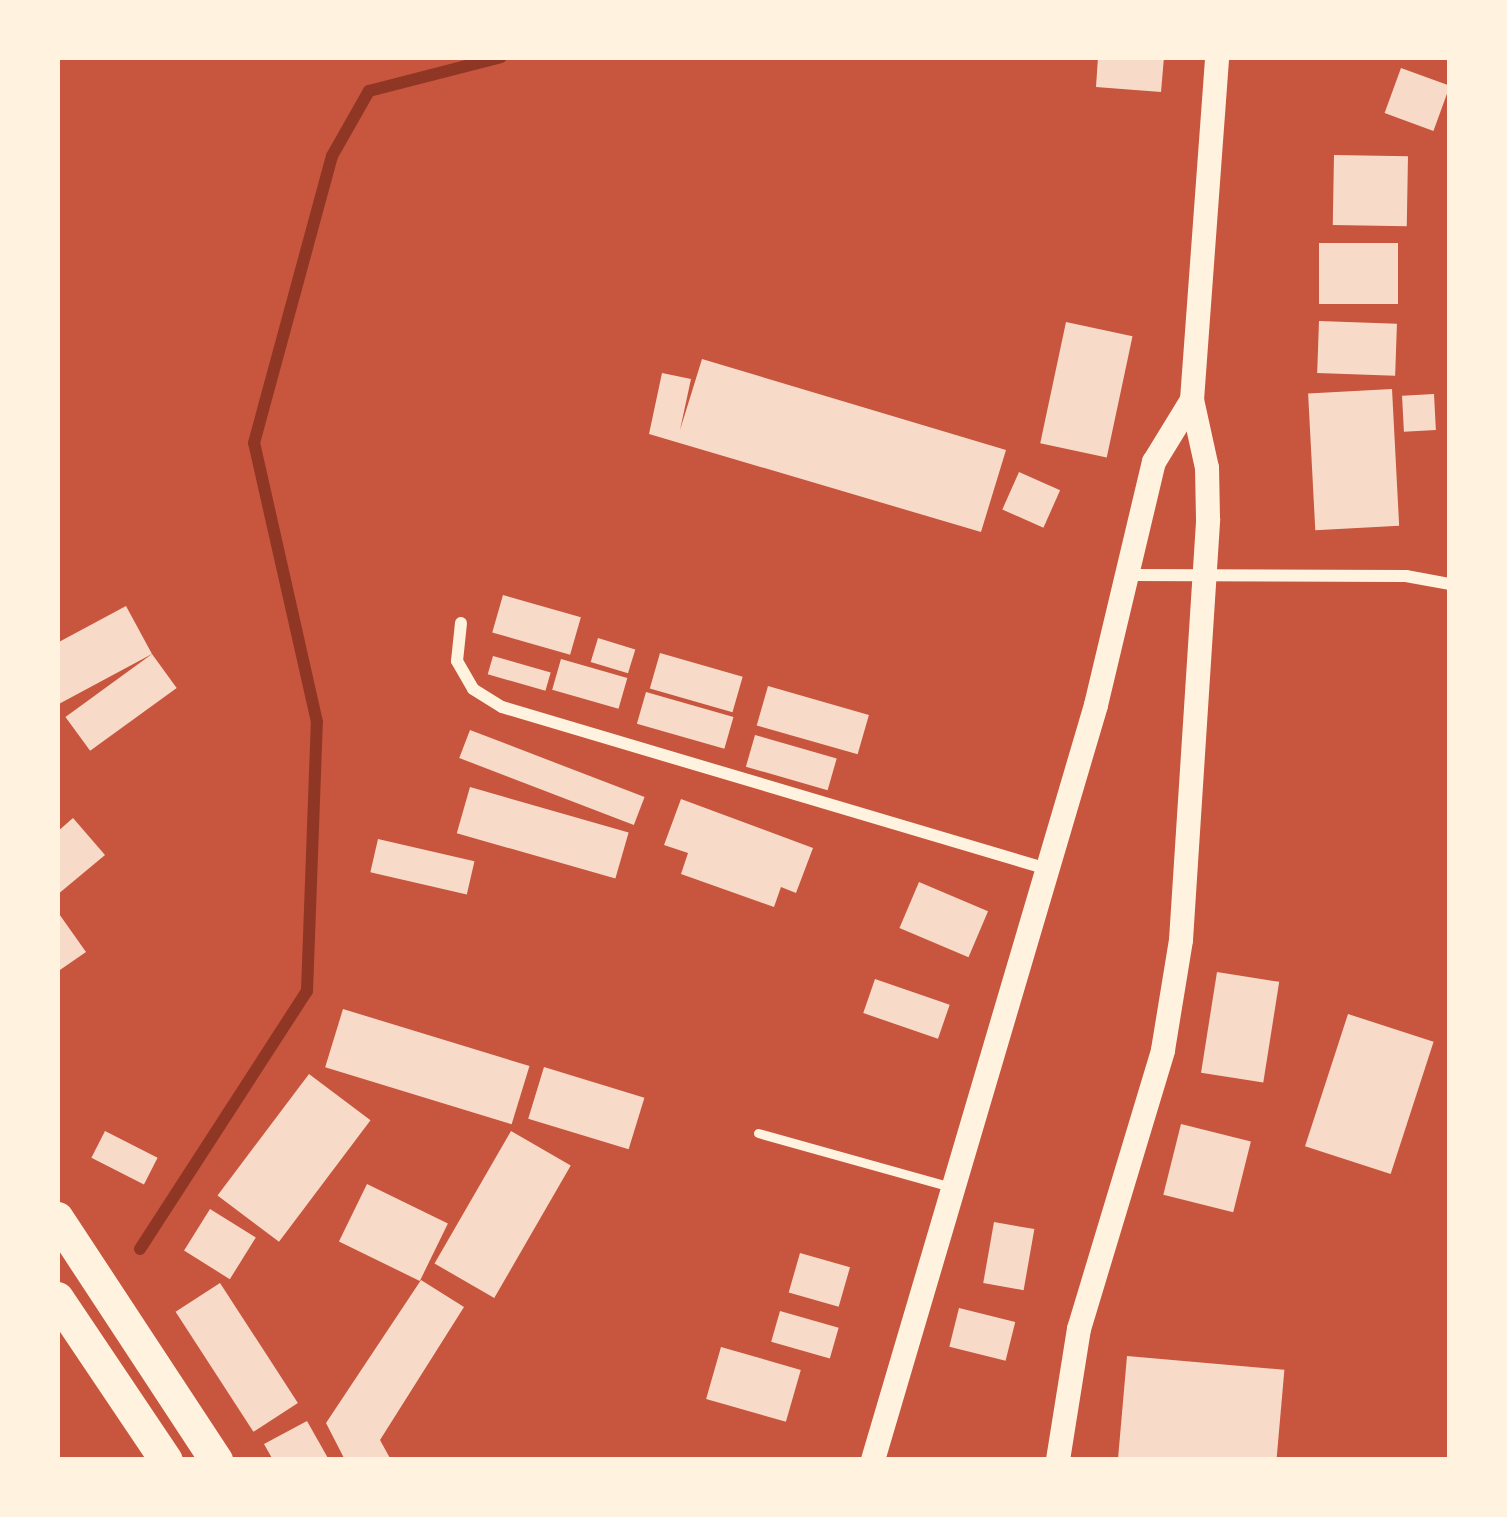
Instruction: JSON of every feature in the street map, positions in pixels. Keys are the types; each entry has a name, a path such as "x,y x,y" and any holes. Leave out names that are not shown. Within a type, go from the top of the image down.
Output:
{"highway":[{"path":"57,1218 216,1460"},
{"path":"57,1298 166,1460"}],"main road":[{"path":"1058,1460 1079,1330 1174,989 1196,789 1207,579 1207,468 1192,400 1217,57"},
{"path":"873,1460 1132,575 1154,462 1192,400"}],"street":[{"path":"1132,575 1207,579 1406,576 1450,584"},
{"path":"461,622 457,661 473,689 502,707 1048,870"}],"lane":[{"path":"758,1133 952,1187"}],"building":[{"path":"1098,57 1164,57 1161,92 1096,87"},
{"path":"1401,68 1450,86 1433,131 1385,113"},
{"path":"1334,155 1408,156 1407,226 1333,225"},
{"path":"1319,243 1398,243 1398,304 1319,304"},
{"path":"1319,321 1397,324 1395,376 1317,373"},
{"path":"1066,322 1133,336 1107,457 1040,443"},
{"path":"702,359 1006,450 981,532 649,434 662,373 691,379 680,430"},
{"path":"1392,389 1399,526 1315,530 1308,393"},
{"path":"1434,394 1436,430 1404,432 1402,396"},
{"path":"1019,472 1060,490 1043,528 1002,509"},
{"path":"503,595 581,617 570,655 492,632"},
{"path":"126,606 152,654 57,705 57,643"},
{"path":"598,638 635,649 628,673 591,662"},
{"path":"660,653 743,677 732,712 650,689"},
{"path":"152,654 177,688 90,751 65,717"},
{"path":"493,656 551,673 545,691 488,674"},
{"path":"561,659 627,678 619,709 552,690"},
{"path":"768,686 869,715 858,754 757,725"},
{"path":"646,692 733,717 724,749 637,724"},
{"path":"470,730 645,797 634,825 459,758"},
{"path":"755,735 837,758 828,790 746,767"},
{"path":"470,787 629,832 615,879 457,833"},
{"path":"681,799 813,848 796,893 781,887 774,907 681,874 688,853 664,845"},
{"path":"73,818 105,855 57,895 57,832"},
{"path":"378,839 474,861 467,894 370,872"},
{"path":"919,882 988,911 969,957 899,928"},
{"path":"57,911 86,952 57,972"},
{"path":"1217,972 1279,982 1263,1083 1201,1073"},
{"path":"875,979 950,1005 938,1039 863,1013"},
{"path":"343,1009 529,1066 512,1124 325,1067"},
{"path":"1348,1014 1434,1042 1391,1174 1305,1146"},
{"path":"544,1067 644,1098 629,1149 528,1119"},
{"path":"309,1074 370,1120 279,1242 218,1195"},
{"path":"1181,1124 1251,1141 1233,1212 1163,1195"},
{"path":"105,1131 158,1158 144,1185 91,1158"},
{"path":"511,1131 571,1166 494,1298 434,1264"},
{"path":"367,1184 448,1223 420,1281 339,1242"},
{"path":"210,1209 256,1238 230,1279 184,1251"},
{"path":"994,1222 1034,1229 1024,1290 983,1283"},
{"path":"800,1253 850,1267 839,1307 789,1292"},
{"path":"421,1280 464,1307 380,1440 391,1460 345,1460 326,1423"},
{"path":"220,1283 298,1403 253,1432 176,1312"},
{"path":"959,1308 1015,1322 1006,1361 949,1347"},
{"path":"780,1311 839,1328 830,1359 771,1342"},
{"path":"721,1347 801,1370 786,1422 706,1399"},
{"path":"1127,1356 1284,1370 1277,1460 1118,1460"},
{"path":"307,1421 329,1460 273,1460 264,1444"}],"waterway":[{"path":"140,1249 307,991 317,722 254,443 332,156 369,91 501,57"}]}
